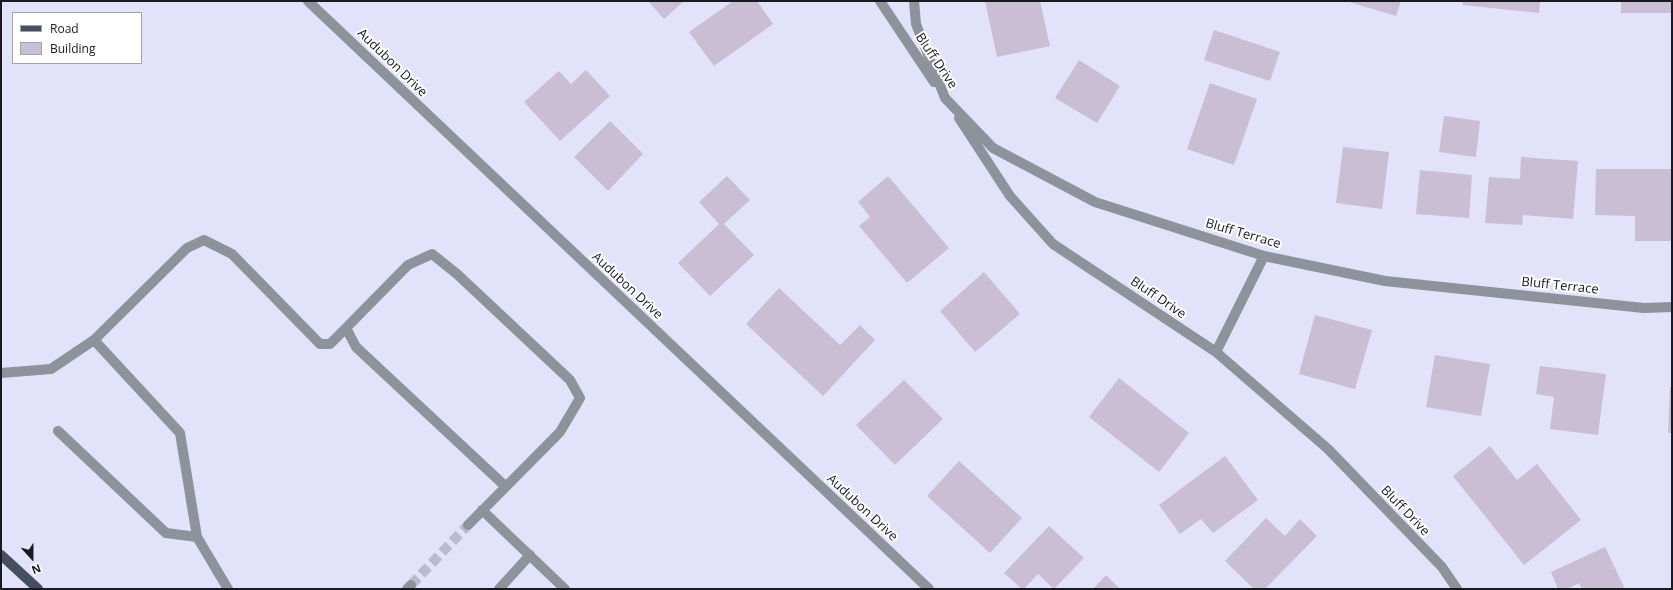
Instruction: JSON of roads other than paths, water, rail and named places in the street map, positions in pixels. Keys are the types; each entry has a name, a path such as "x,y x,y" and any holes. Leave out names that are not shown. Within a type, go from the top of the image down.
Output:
{"main road":[{"path":"1,555 38,589"}],"street":[{"name":"Audubon Drive","path":"308,1 929,589"},
{"name":"Bluff Drive","path":"880,1 1010,196 1053,244 1216,352 1328,449 1442,568 1457,589"},
{"name":"Bluff Terrace","path":"914,1 916,24 945,98 993,148 1095,202 1264,256 1386,281 1644,308 1672,307"},
{"path":"1,373 51,369 94,340 187,248 204,240 232,254 320,344 330,344 408,265 432,254 457,274 570,380 580,398 560,432 468,525"},
{"path":"1216,352 1264,256"},
{"path":"346,328 356,347 505,486"},
{"path":"94,340 180,433 198,537 228,589"},
{"path":"58,431 166,533 198,537"},
{"path":"482,510 565,589"},
{"path":"499,589 530,555"}],"tunnel":[{"path":"411,585 468,525"}]}
